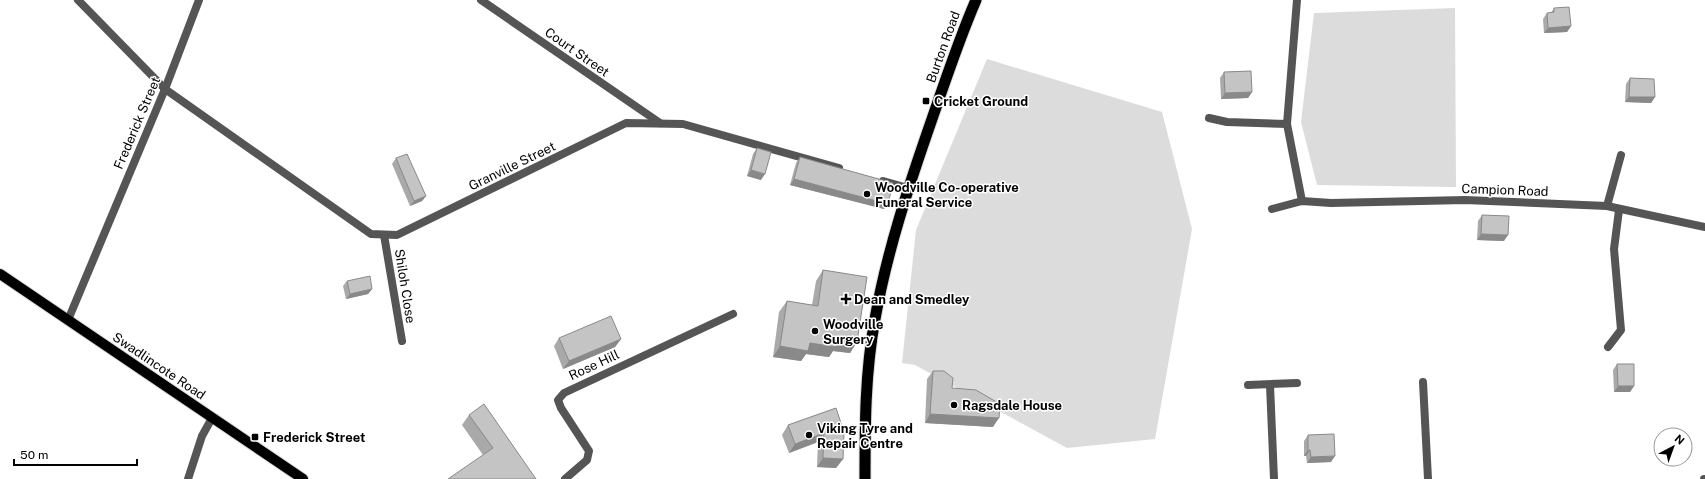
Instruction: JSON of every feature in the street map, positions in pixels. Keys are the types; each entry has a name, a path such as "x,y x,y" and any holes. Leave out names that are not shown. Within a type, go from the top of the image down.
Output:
{"highway":[{"name":"Burton Road","path":"865,479 868,370 875,320 892,243 908,188 962,34 976,0"}],"main road":[{"name":"Swadlincote Road","path":"0,274 303,479"}],"street":[{"name":"Granville Street","path":"78,0 165,89 371,234 397,235 626,123 683,124 848,171"},
{"name":"Frederick Street","path":"68,320 165,89 199,0"},
{"name":"Court Street","path":"482,0 660,123"},
{"path":"1297,0 1287,124 1302,200"},
{"path":"1209,118 1227,122 1287,124"},
{"path":"1607,206 1621,155"},
{"path":"878,179 908,188"},
{"name":"Campion Road","path":"1272,209 1302,200 1331,203 1465,200 1607,206 1619,210 1705,227"},
{"path":"1608,347 1621,330 1614,249 1619,210"},
{"name":"Shiloh Close","path":"384,235 402,341"},
{"name":"Rose Hill","path":"565,479 587,460 589,451 561,408 558,400 564,393 733,314"},
{"path":"1423,382 1428,479"},
{"path":"1248,386 1297,383"},
{"path":"1270,385 1274,479"},
{"path":"188,479 202,436 212,418"}],"shaded area":[{"path":"1455,8 1456,187 1317,185 1301,122 1314,13"},
{"path":"987,59 1162,112 1192,229 1155,439 1067,448 915,365 902,363 916,230"}],"building":[{"path":"1569,7 1571,26 1548,28 1547,13 1554,12 1554,8"},
{"path":"1251,71 1252,92 1225,93 1224,72"},
{"path":"1630,78 1654,79 1655,97 1629,97"},
{"path":"757,148 771,152 765,174 751,170"},
{"path":"407,154 426,196 414,201 396,158"},
{"path":"800,157 893,183 888,204 794,179"},
{"path":"1482,215 1509,216 1508,235 1481,234"},
{"name":"Woodville Surgery","path":"823,270 867,277 857,342 837,339 836,347 810,343 808,351 780,346 787,301 818,306"},
{"path":"370,276 372,289 350,294 347,281"},
{"path":"611,316 621,339 569,361 559,338"},
{"path":"1617,364 1634,364 1634,386 1618,386"},
{"name":"Ragsdale House","path":"933,371 944,371 953,378 952,388 976,390 1000,404 999,418 930,414"},
{"path":"484,404 536,479 448,479 493,448 469,415"},
{"path":"836,408 844,432 843,459 823,458 824,433 795,444 788,425"},
{"path":"1334,434 1335,456 1311,457 1310,450 1308,450 1308,435"}],"place":[{"name":"Cricket Ground","path":"926,101"},
{"name":"Woodville Co-operative Funeral Service","path":"867,194"},
{"name":"Dean and Smedley","path":"846,299"},
{"name":"Woodville Surgery","path":"815,331"},
{"name":"Ragsdale House","path":"954,405"},
{"name":"Viking Tyre and Repair Centre","path":"809,435"},
{"name":"Frederick Street","path":"255,437"}]}
